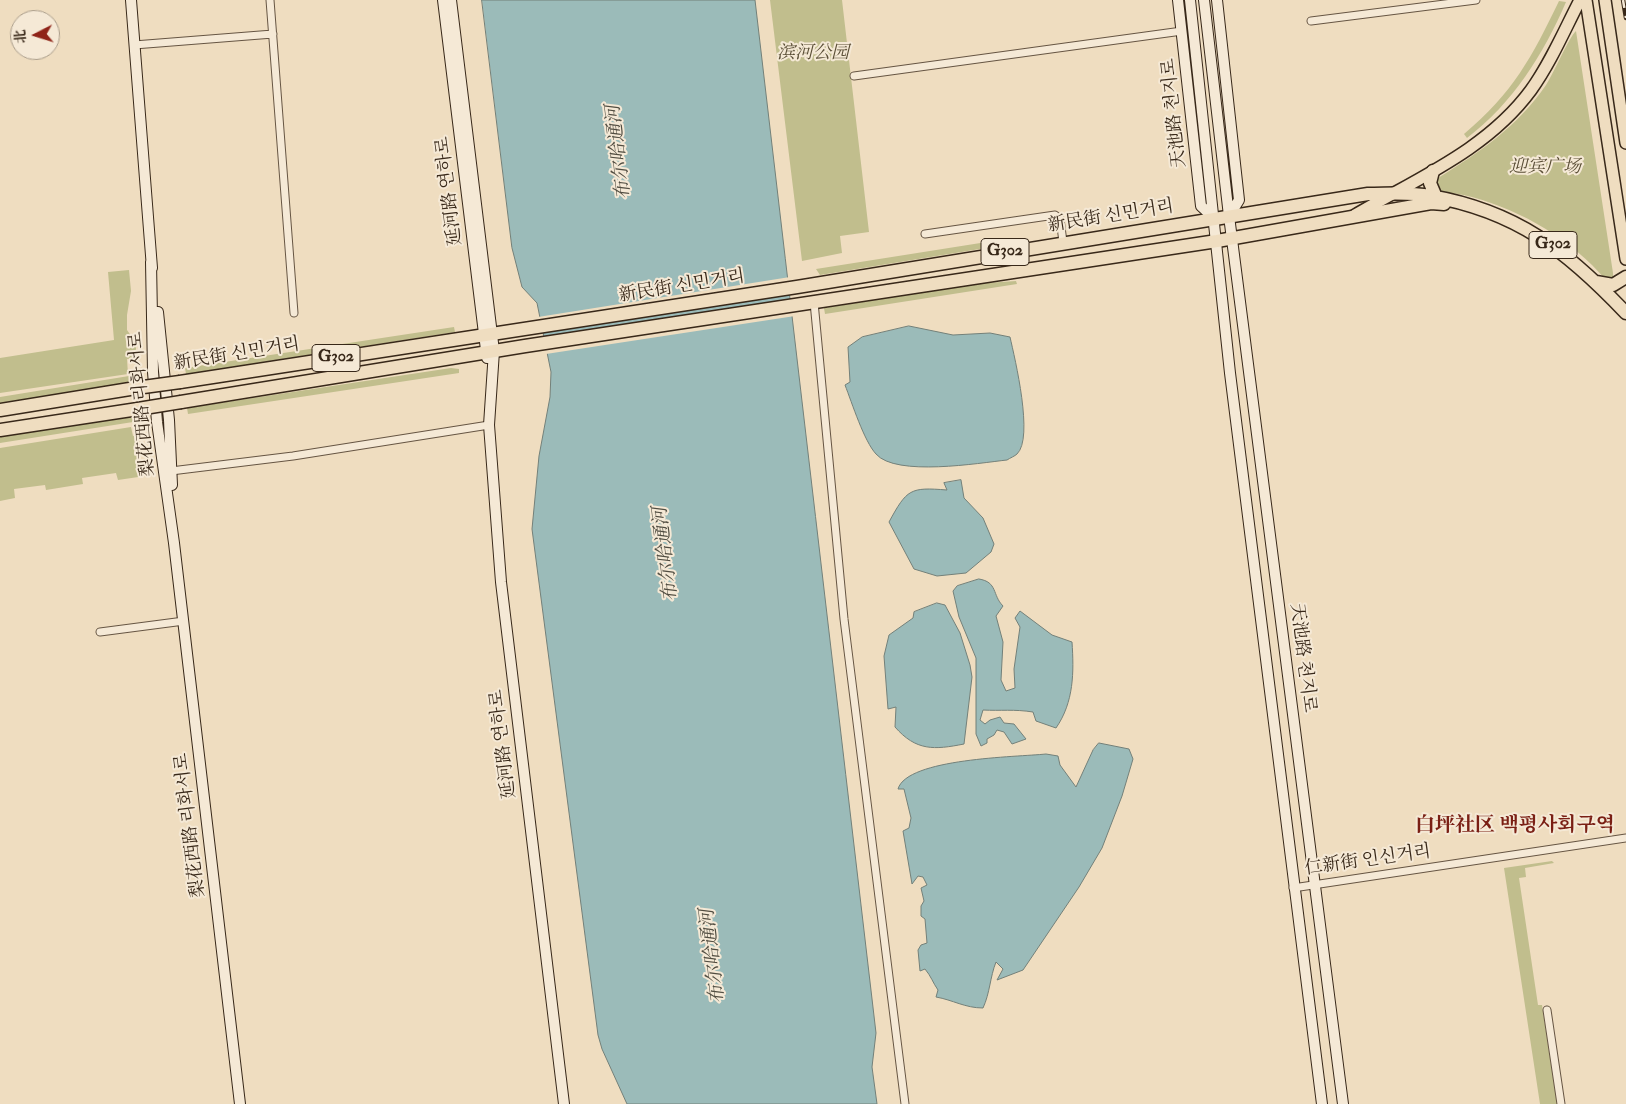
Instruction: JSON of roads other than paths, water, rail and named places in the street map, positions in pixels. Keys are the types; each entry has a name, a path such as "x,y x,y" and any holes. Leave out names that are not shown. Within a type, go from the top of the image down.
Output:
{"highway":[{"path":"1433,171 1430,183 1436,197"},
{"name":"新民街 신민거리","path":"0,410 797,287 1063,242 1368,194 1436,197 1499,216 1527,229 1559,250 1596,282 1626,313"},
{"name":"新民街 신민거리","path":"0,430 490,351 1232,239 1354,216 1431,204 1462,204"},
{"path":"1596,282 1613,285 1626,277"},
{"path":"817,283 817,301"}],"main road":[{"name":"梨花西路 리화서로","path":"131,0 151,262 165,370 174,543"},
{"name":"延河路 연하로","path":"443,0 488,334"},
{"name":"延河路 연하로","path":"451,0 490,351 492,378 489,425 501,582 564,1104"},
{"name":"天池路 천지로","path":"1178,0 1202,206 1214,218"},
{"name":"天池路 천지로","path":"1190,0 1231,382 1293,888 1322,1104"},
{"name":"天池路 천지로","path":"1204,0 1229,216 1343,1104"},
{"path":"1217,0 1239,200 1229,216"},
{"name":"新民街 신민거리","path":"1354,216 1433,171 1477,143 1519,104 1551,60 1580,0"},
{"path":"1586,0 1626,259"},
{"path":"1605,0 1626,143"},
{"name":"新民街 신민거리","path":"1368,194 1416,179"},
{"name":"梨花西路 리화서로","path":"151,262 153,372 157,422 184,621 240,1104"}],"street":[{"path":"270,0 294,313"},
{"path":"1311,22 1476,0"},
{"path":"854,76 1182,31"},
{"path":"134,45 273,34"},
{"path":"924,234 1055,215 1060,219 1063,242"},
{"path":"817,301 844,619 905,1104"},
{"path":"171,471 293,456 489,425"},
{"path":"100,632 184,621"},
{"name":"仁新街 인신거리","path":"1293,888 1626,838"},
{"path":"1547,1010 1561,1104"}],"water":[{"name":"布尔哈通河","path":"482,0 755,0 876,1033 872,1067 877,1104 627,1104 602,1049 598,1035 532,529 539,456 550,397 551,372 537,303 522,287 512,248"},
{"path":"909,326 953,335 990,333 1010,337 1019,379 1024,416 1022,445 1016,455 1007,460 939,467 919,467 886,461 876,454 863,431 845,385 850,382 848,347 862,337"},
{"path":"961,480 964,498 983,518 994,544 991,552 966,573 937,576 914,569 889,522 900,503 911,492 925,489 947,490 944,483"},
{"path":"979,579 992,586 1003,606 996,616 1003,642 1001,680 1006,691 1015,688 1014,669 1020,627 1015,618 1020,611 1052,635 1072,642 1073,676 1070,697 1056,728 1036,721 1033,712 983,710 980,720 985,724 990,720 1000,717 1004,723 1014,724 1026,739 1012,744 1004,732 997,730 994,735 987,739 987,743 981,746 976,734 976,658 959,617 953,591 957,586"},
{"path":"937,603 945,605 960,633 972,677 964,744 935,748 918,745 910,741 895,727 896,707 888,709 884,656 889,635 913,618 914,612"},
{"path":"1099,743 1129,749 1133,759 1122,796 1102,848 1079,887 1023,970 997,980 1003,969 996,962 983,1008 970,1007 936,997 938,990 929,974 925,969 920,971 918,950 921,945 927,943 925,919 921,916 921,906 924,901 921,888 927,885 923,877 918,876 912,884 903,831 909,828 911,818 904,789 898,789 906,779 921,771 941,765 989,758 1046,754 1058,756 1060,765 1076,787 1093,750"}],"railway":[{"path":"1623,0 1626,18"}],"district":[{"name":"白坪社区 백평사회구역","path":"1515,827"}],"park label":[{"name":"滨河公园","path":"813,54"},
{"name":"迎宾广场","path":"1545,168"}]}
